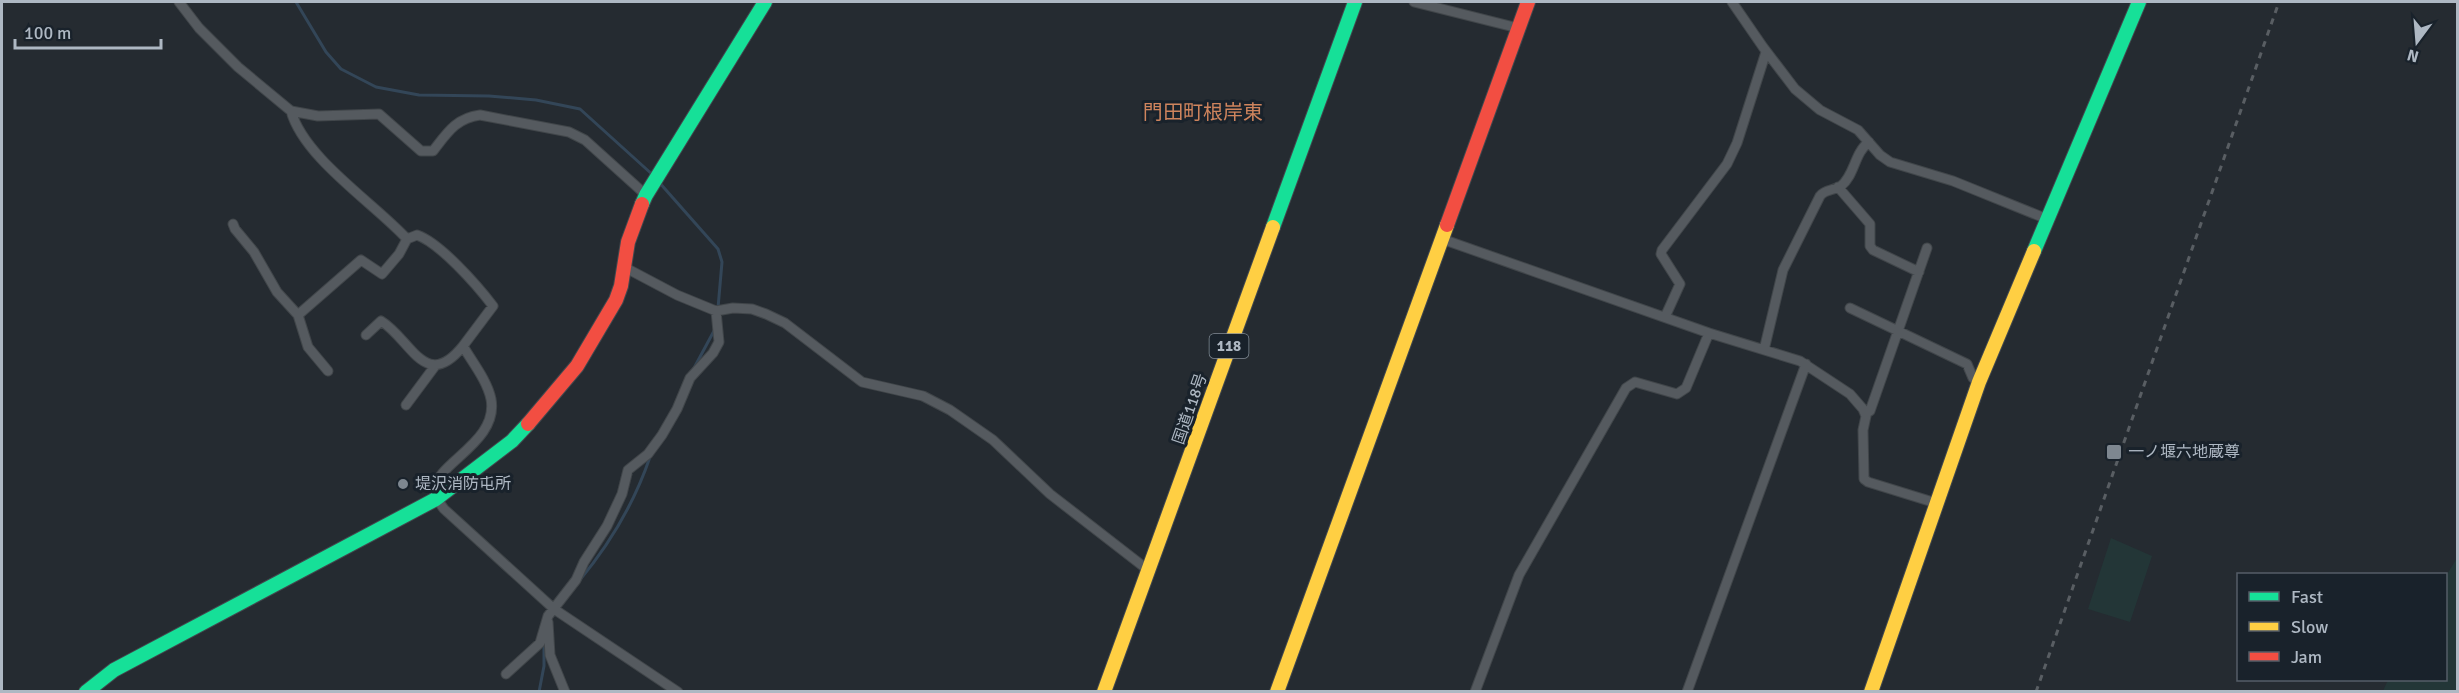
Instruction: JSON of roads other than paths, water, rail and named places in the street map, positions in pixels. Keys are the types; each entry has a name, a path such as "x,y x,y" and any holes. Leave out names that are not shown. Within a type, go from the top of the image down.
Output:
{"main road":[{"path":"86,692 114,670 436,499 512,441 577,366 616,300 628,242 646,195 765,2"},
{"name":"国道118号","path":"1104,692 1355,2"},
{"path":"1277,692 1528,2"},
{"path":"1871,692 1979,382 2139,2"}],"street":[{"path":"179,2 199,28 238,67 291,111 318,116 379,114 421,151 428,152 433,151 453,124 467,116 480,114 496,120 569,132 585,140 646,195"},
{"path":"1414,2 1518,28"},
{"path":"1732,2 1766,52 1807,101 1858,130 1890,162 1953,181 2047,219"},
{"path":"1665,317 1680,284 1661,254 1662,250 1727,164 1737,143 1766,52"},
{"path":"291,111 295,126 318,153 358,194 390,220 407,239"},
{"path":"1764,350 1780,280 1790,253 1820,196 1838,187 1848,178 1860,149 1869,142"},
{"path":"1838,187 1870,224 1870,246 1918,272"},
{"path":"233,224 235,230 255,252 277,292 298,315 308,346 328,371"},
{"path":"298,315 361,260 382,274 399,254 407,239 417,234 429,239 475,284 492,306 453,358 442,365 435,366 414,356 394,329 381,321 366,334"},
{"path":"1442,239 1709,333 1806,364 1850,394 1865,414 1864,478 1868,482 1936,503"},
{"path":"1865,414 1870,411 1927,248"},
{"path":"624,267 677,295 716,311 733,308 752,309 766,314 785,323 862,382 923,396 950,410 993,440 1050,494 1148,570"},
{"path":"1850,308 1967,364 1973,378 1979,382"},
{"path":"506,674 540,643 551,612 576,580 584,562 607,526 622,494 628,470 648,454 662,435 677,409 690,378 713,353 719,342 716,311"},
{"path":"1475,692 1513,586 1626,388 1635,382 1677,394 1681,392 1686,388 1709,333"},
{"path":"463,346 489,391 492,401 490,417 480,437 439,477 434,488 436,499 551,612 678,692"},
{"path":"1688,692 1806,364"},
{"path":"406,405 435,366"},
{"path":"551,612 550,655 565,692"}],"waterway":[{"path":"296,2 326,52 341,69 376,87 419,95 489,96 536,100 580,109 654,176"},
{"path":"658,181 718,249 722,262 718,308"},
{"path":"694,368 715,329"},
{"path":"579,581 601,553 620,522 637,490 650,457"},
{"path":"539,692 544,666 544,642"}],"railway":[{"path":"2036,692 2279,2"}],"place":[{"name":"一ノ堰六地蔵尊","path":"2114,452"},
{"name":"堤沢消防屯所","path":"403,484"}],"district":[{"name":"門田町根岸東","path":"1203,112"}]}
